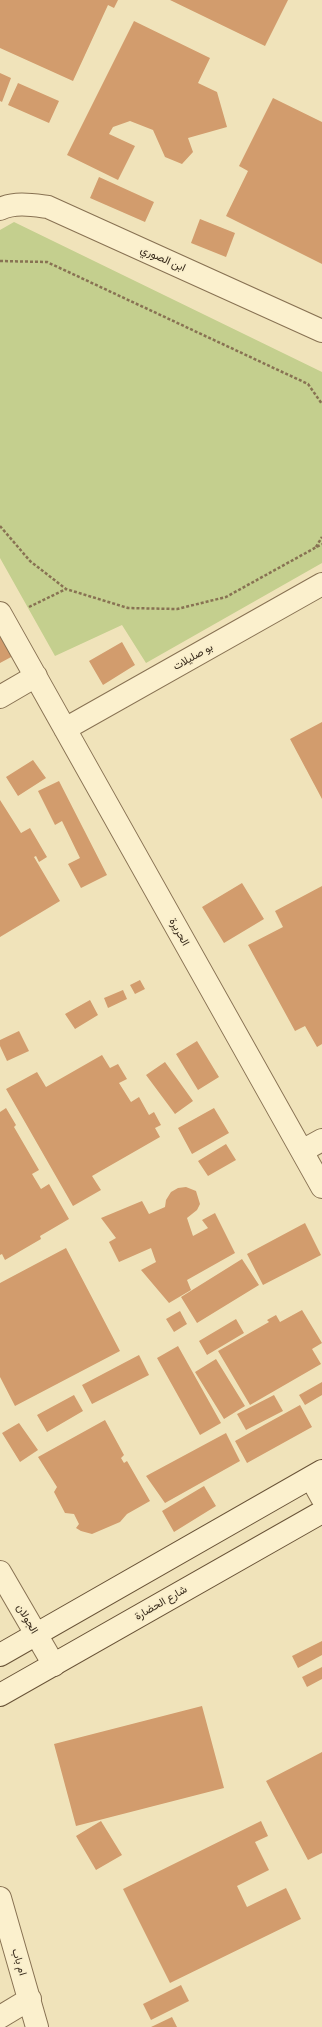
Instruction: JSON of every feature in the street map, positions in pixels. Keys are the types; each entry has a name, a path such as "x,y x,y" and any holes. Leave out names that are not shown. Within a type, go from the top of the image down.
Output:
{"street":[{"name":"ابن الصوري","path":"0,209 29,205 48,207 322,331"},
{"name":"بو صليلات","path":"65,729 322,584"},
{"name":"الحريرة","path":"2,616 322,1187"},
{"path":"0,697 36,676"},
{"path":"302,1151 322,1140"},
{"path":"0,1654 316,1474 322,1498"},
{"name":"شارع الحضارة","path":"0,1695 322,1512"},
{"name":"الجولان","path":"0,1572 54,1665"},
{"name":"ام باب","path":"0,1898 37,2027"},
{"path":"0,2017 30,1999"}],"path":[{"path":"0,261 48,262 308,384 322,404"},
{"path":"0,526 30,561 66,589 128,608 177,609 226,597 322,544"},
{"path":"316,548 322,537"},
{"path":"2,616 66,589"}],"green space":[{"path":"14,222 322,372 322,563 146,663 122,625 55,656 0,558 0,230"}],"building":[{"path":"0,0 118,0 114,8 108,5 73,81 0,48"},
{"path":"170,0 288,0 265,46"},
{"path":"134,21 210,58 198,83 217,92 227,127 188,138 193,152 182,164 165,157 153,130 130,121 113,127 109,134 135,146 118,180 67,155"},
{"path":"0,73 11,78 2,102 0,101"},
{"path":"18,83 59,101 49,123 8,105"},
{"path":"273,98 322,122 322,264 226,216 248,171 239,166"},
{"path":"99,177 154,202 145,222 90,198"},
{"path":"200,219 235,233 226,257 191,243"},
{"path":"0,633 13,656 0,663"},
{"path":"122,642 135,665 103,685 89,661"},
{"path":"322,722 322,799 290,739"},
{"path":"33,760 46,778 18,796 6,777"},
{"path":"59,781 107,875 81,888 68,864 80,858 62,821 55,825 38,791"},
{"path":"0,800 21,833 30,828 47,857 39,862 36,856 34,857 60,901 0,937"},
{"path":"242,883 264,919 224,943 202,907"},
{"path":"322,886 322,1044 317,1047 305,1026 295,1031 248,945 283,927 275,911"},
{"path":"140,980 145,989 135,994 130,985"},
{"path":"123,990 127,999 108,1008 104,998"},
{"path":"90,1000 98,1015 75,1029 65,1014"},
{"path":"19,1031 29,1051 7,1061 0,1046 0,1040"},
{"path":"197,1041 219,1077 198,1090 176,1054"},
{"path":"102,1055 110,1068 118,1064 127,1079 119,1083 131,1102 139,1097 149,1115 154,1112 161,1125 155,1128 160,1137 92,1176 101,1190 73,1206 6,1089 37,1072 46,1087"},
{"path":"165,1062 193,1101 175,1114 146,1075"},
{"path":"6,1108 16,1125 14,1127 39,1170 32,1174 41,1189 49,1184 69,1219 40,1236 41,1239 5,1260 2,1254 0,1255 0,1112"},
{"path":"214,1108 229,1133 192,1154 178,1128"},
{"path":"226,1144 236,1160 208,1176 198,1161"},
{"path":"186,1187 196,1191 200,1204 197,1210 187,1218 193,1236 208,1228 202,1220 215,1213 235,1253 187,1280 191,1290 169,1303 141,1270 156,1262 151,1248 119,1262 109,1242 116,1238 101,1218 142,1201 149,1214 165,1207 166,1200 171,1192 178,1188"},
{"path":"305,1223 321,1255 263,1285 247,1254"},
{"path":"66,1248 120,1351 15,1406 0,1377 0,1283"},
{"path":"242,1259 259,1285 197,1323 181,1297"},
{"path":"302,1310 322,1343 312,1349 321,1364 250,1405 218,1351 269,1322 267,1320 276,1315 280,1322"},
{"path":"180,1311 187,1324 174,1332 166,1319"},
{"path":"236,1319 244,1333 207,1355 199,1341"},
{"path":"178,1346 221,1423 200,1435 157,1358"},
{"path":"139,1355 149,1375 92,1404 82,1385"},
{"path":"216,1359 245,1406 224,1419 195,1372"},
{"path":"322,1382 322,1395 305,1405 299,1395"},
{"path":"74,1395 83,1411 47,1432 37,1415"},
{"path":"274,1395 283,1411 246,1430 237,1414"},
{"path":"300,1405 312,1427 247,1463 235,1441"},
{"path":"105,1420 124,1455 121,1458 124,1463 127,1461 150,1501 127,1514 120,1522 92,1534 76,1528 79,1524 74,1514 65,1513 54,1492 57,1487 38,1457"},
{"path":"19,1423 38,1450 20,1462 2,1433"},
{"path":"226,1433 240,1461 165,1503 146,1476"},
{"path":"204,1486 216,1506 174,1532 162,1511"},
{"path":"322,1641 322,1655 298,1668 292,1656"},
{"path":"322,1667 322,1679 307,1687 302,1677"},
{"path":"202,1706 224,1788 76,1826 54,1744"},
{"path":"322,1752 322,1853 308,1860 266,1781"},
{"path":"101,1821 122,1855 96,1870 76,1836"},
{"path":"261,1821 268,1836 255,1842 269,1870 237,1886 247,1907 286,1888 301,1919 170,1983 123,1889"},
{"path":"181,1985 189,2001 151,2020 143,2004"},
{"path":"172,2017 177,2027 151,2027"}]}
